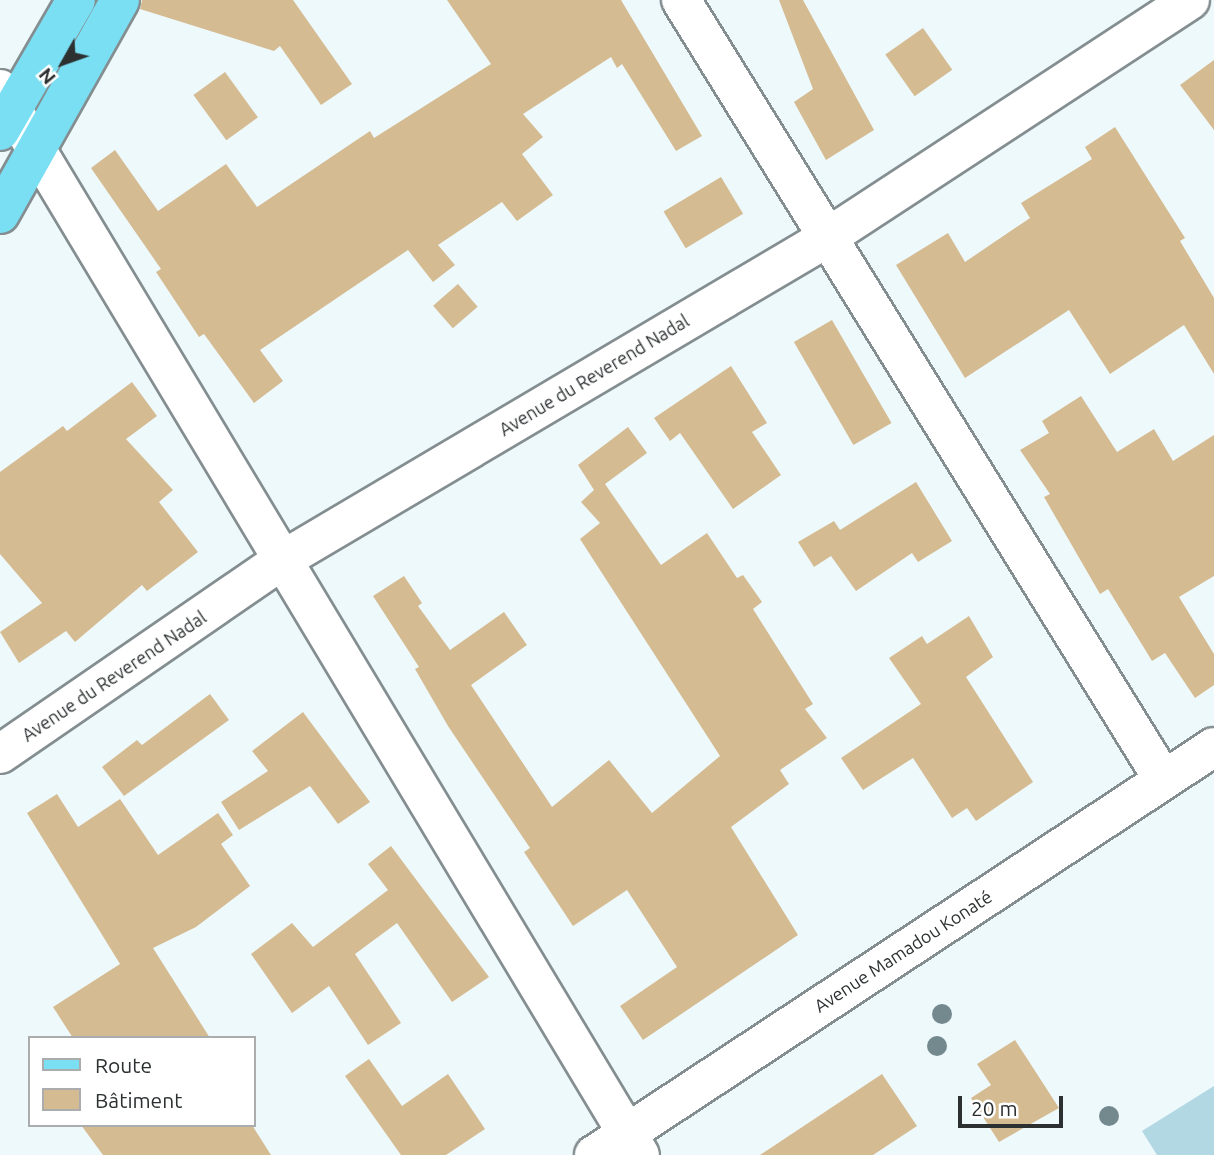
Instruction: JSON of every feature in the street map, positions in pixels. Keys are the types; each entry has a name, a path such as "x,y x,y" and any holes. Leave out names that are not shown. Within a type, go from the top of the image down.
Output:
{"main road":[{"path":"4,109 76,0"},
{"path":"0,214 120,0"}],"street":[{"path":"681,0 825,239 1163,779"},
{"name":"Avenue du Reverend Nadal","path":"0,754 284,559 825,239 1190,0"},
{"path":"4,109 37,149 634,1144"},
{"name":"Avenue Mamadou Konaté","path":"593,1155 634,1144 1163,779 1214,747"}],"shaded area":[{"path":"1214,1086 1214,1155 1157,1155 1142,1131"}],"building":[{"path":"142,0 293,0 352,84 321,105 280,46 274,51 140,9"},
{"path":"447,0 621,0 702,136 676,151 622,64 617,68 611,57 523,114 543,137 522,154 553,195 517,221 502,202 438,245 455,265 433,282 408,250 260,350 283,381 254,403 204,334 199,337 156,272 161,269 91,168 115,150 158,211 226,164 257,207 370,131 374,138 491,64"},
{"path":"779,0 803,0 874,130 826,160 794,102 813,89"},
{"path":"923,28 952,70 915,96 885,54"},
{"path":"1214,60 1214,130 1180,85"},
{"path":"225,72 258,117 226,140 193,95"},
{"path":"1115,127 1185,238 1180,241 1214,298 1214,374 1184,325 1110,374 1069,310 965,378 896,265 948,233 965,262 1030,218 1021,203 1092,159 1085,147"},
{"path":"721,177 743,214 686,248 664,212"},
{"path":"458,284 478,307 453,328 433,306"},
{"path":"832,320 892,423 853,445 794,342"},
{"path":"731,366 767,423 752,432 781,475 733,509 680,433 670,441 654,418"},
{"path":"132,382 157,416 126,439 173,490 159,502 198,552 147,591 142,585 75,642 66,631 19,663 0,632 42,603 0,554 0,472 63,426 67,431"},
{"path":"1081,396 1117,452 1154,429 1173,461 1214,435 1214,576 1179,597 1214,654 1214,685 1195,698 1165,653 1152,661 1108,589 1100,594 1044,497 1050,494 1020,450 1049,433 1042,421"},
{"path":"628,427 647,453 605,484 661,565 707,533 737,578 743,575 762,602 753,609 813,704 805,709 827,738 780,770 789,784 731,827 798,935 643,1040 620,1006 677,967 627,890 573,926 524,852 530,848 448,726 415,669 419,667 373,596 404,576 422,603 418,606 450,650 504,612 527,645 471,685 552,807 609,760 652,813 720,756 580,539 600,523 581,502 594,490 578,465"},
{"path":"916,482 952,541 918,562 912,553 856,591 831,556 814,567 798,542 834,521 840,530"},
{"path":"969,616 993,657 966,677 1033,782 976,821 967,808 952,818 913,758 863,790 841,758 921,704 889,658 922,636 927,644"},
{"path":"210,694 229,720 124,796 102,767 137,740 142,745"},
{"path":"303,712 370,802 338,824 310,786 239,830 221,802 268,771 252,751"},
{"path":"57,794 78,827 120,799 158,855 218,813 233,835 221,844 250,886 196,927 153,948 209,1036 72,1036 53,1007 120,964 27,813"},
{"path":"391,846 489,977 452,1002 397,923 355,954 401,1023 368,1045 329,986 292,1013 251,954 292,923 313,947 388,890 368,864"},
{"path":"1015,1040 1059,1108 999,1142 971,1098 991,1085 977,1064"},
{"path":"369,1059 402,1106 448,1074 485,1129 446,1155 401,1155 345,1076"},
{"path":"882,1074 917,1126 873,1155 760,1155"},
{"path":"82,1127 253,1127 271,1155 103,1155"}]}
